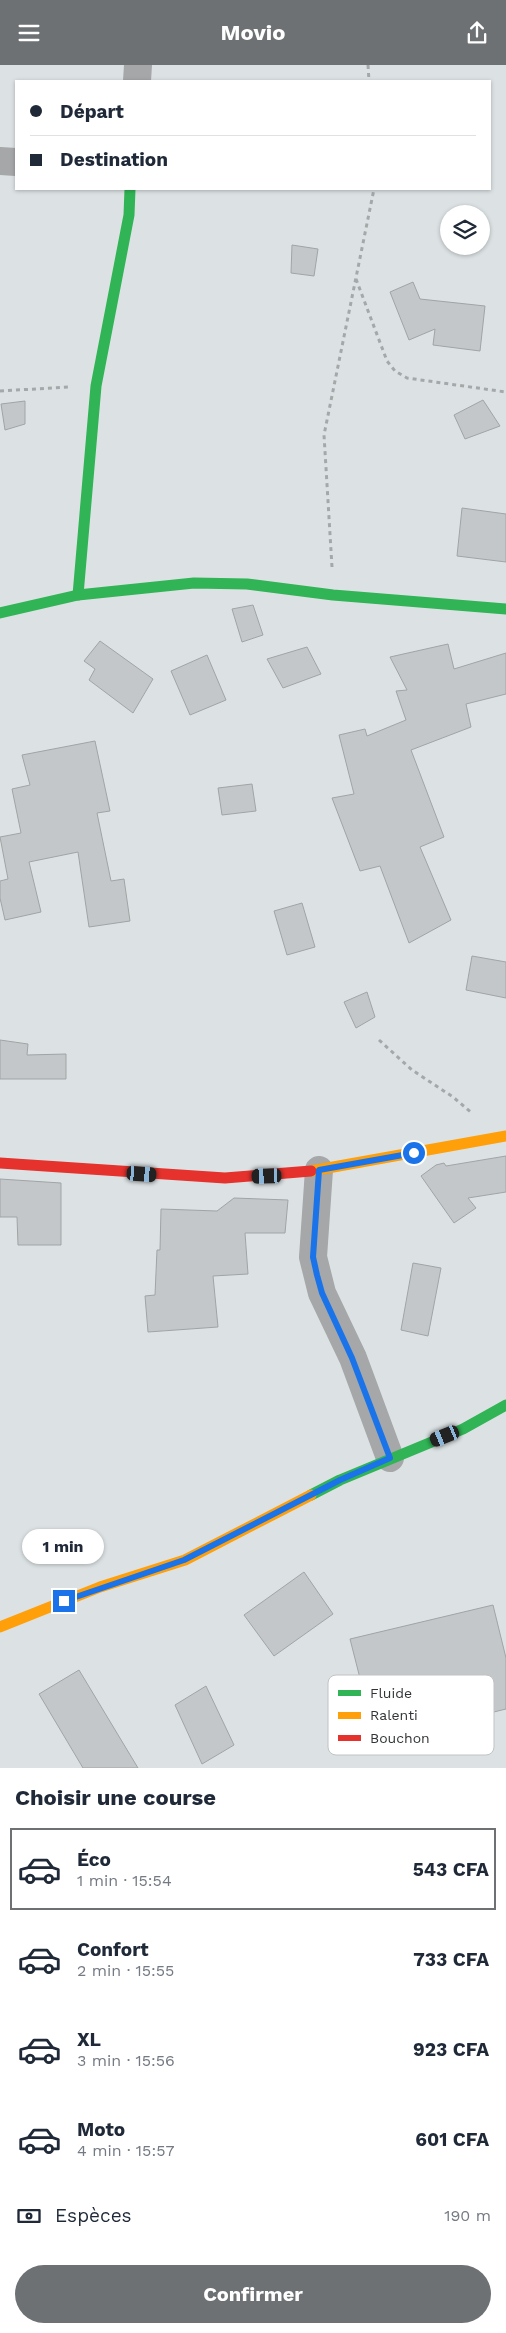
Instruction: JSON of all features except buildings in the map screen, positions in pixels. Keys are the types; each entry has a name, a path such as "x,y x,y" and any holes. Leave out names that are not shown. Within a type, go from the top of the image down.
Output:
{"street":[{"path":"137,80 138,65"},
{"path":"0,161 15,162"},
{"path":"78,595 96,386 129,215 130,190"},
{"path":"0,613 78,595 194,583 246,584 333,595 506,609"},
{"path":"0,1163 160,1175 225,1178 267,1176 319,1170 504,1137"},
{"path":"319,1170 313,1257 317,1275 322,1293 352,1358 390,1458"},
{"path":"0,1627 100,1587 184,1560 340,1480 463,1429 506,1405"}],"path":[{"path":"368,65 369,80"},
{"path":"333,595 324,435 374,190"},
{"path":"356,279 387,361 395,371 407,378 506,392"},
{"path":"0,391 96,386"},
{"path":"380,1040 412,1070 452,1097 504,1137"}],"traffic: fast":[{"path":"78,595 96,386 129,215 130,190"},
{"path":"0,613 78,595 194,583 247,584 333,595 506,609"},
{"path":"311,1495 340,1480 463,1429 506,1405"}],"traffic: slow":[{"path":"311,1171 506,1136"},
{"path":"0,1627 100,1587 185,1560 311,1495"}],"traffic: jam":[{"path":"0,1163 225,1178 311,1171"}],"route":[{"path":"64,1601 100,1587 184,1560 340,1480 390,1458 352,1358 322,1293 313,1257 314,1220 319,1170 414,1153"}]}
